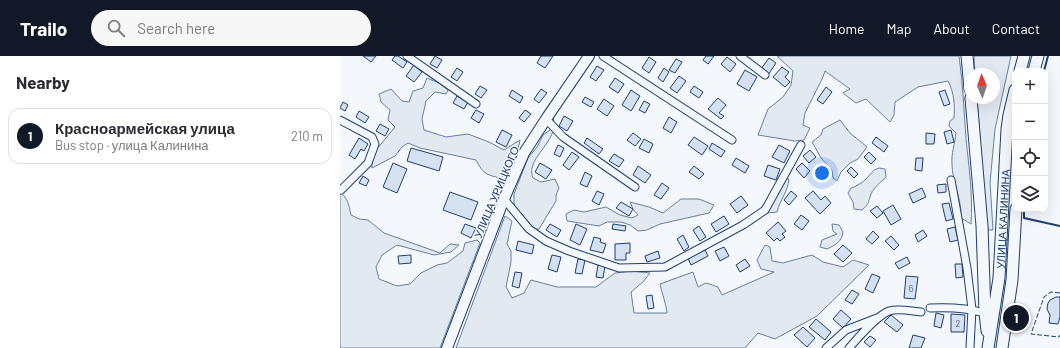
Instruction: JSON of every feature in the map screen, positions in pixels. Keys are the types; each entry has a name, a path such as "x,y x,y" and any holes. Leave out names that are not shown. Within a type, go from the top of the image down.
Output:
{"main road":[{"name":"УЛИЦА УРИЦКОГО","path":"447,348 468,297 504,199 524,153 589,56"},
{"path":"967,56 968,68"},
{"path":"1021,68 1024,56"},
{"path":"1035,68 1038,56"},
{"name":"УЛИЦА КАЛИНИНА","path":"988,344 999,278 1007,129 1012,102"},
{"path":"972,104 982,226 985,313 988,344"},
{"name":"УЛИЦА КАЛИНИНА","path":"1002,348 1012,280 1016,212"}],"street":[{"path":"407,56 476,104"},
{"path":"603,56 732,140"},
{"path":"740,56 765,75"},
{"path":"546,119 563,137 635,186"},
{"path":"340,120 372,137 375,144 368,163 341,190"},
{"path":"504,199 529,229 546,241 569,252 619,268 665,267 743,225 765,210 801,145"},
{"path":"951,180 967,268 972,309 970,348"},
{"path":"930,308 952,307 972,309 985,313"},
{"path":"826,348 846,330 890,311 903,310 921,312"},
{"path":"849,348 879,317"}],"shaded area":[{"path":"777,56 959,56 970,182 971,224 961,218 960,204 952,171 952,156 956,133 949,126 950,121 954,118 954,99 948,81 918,87 895,102 894,115 890,122 866,99 856,103 843,93 850,89 825,71 805,113 803,125 810,128 804,140 795,141 758,135 768,109 783,97 791,85 793,71"},
{"path":"974,56 1011,56 995,129 990,183 993,230 988,230 986,217 977,104 1000,104 1000,68 975,68"},
{"path":"427,78 439,83 448,90 446,94 435,92 426,101 422,119 424,130 446,137 468,134 489,142 504,150 520,140 515,163 501,178 485,173 476,160 420,148 408,143 402,147 395,156 372,168 372,155 395,127 388,120 390,110 381,102 379,94 391,89 402,101 409,102 413,91 423,88"},
{"path":"553,117 553,131 534,162 532,172 533,178 541,182 555,179 559,188 556,195 556,201 539,229 534,229 514,205 514,194 528,158 537,147 543,135 550,130 551,120"},
{"path":"840,120 850,133 867,147 858,159 850,163 841,172 837,181 833,178 832,170 821,158 812,142 821,135 823,129"},
{"path":"879,168 885,169 886,177 874,189 868,203 862,210 854,209 853,202 848,193 851,188 861,183 873,171"},
{"path":"785,179 789,179 786,192 777,212 767,213 769,206"},
{"path":"340,192 343,194 349,205 351,215 359,219 368,220 384,233 440,253 450,244 459,245 451,252 434,255 397,245 382,255 376,267 379,279 397,286 410,284 421,273 437,265 447,263 463,251 465,243 477,240 480,243 440,348 340,348"},
{"path":"681,199 699,199 714,205 709,213 660,224 647,230 638,231 630,225 621,222 607,222 599,226 567,221 566,214 574,210 584,212 606,207 620,215 632,218 638,215 630,202 649,207 663,213"},
{"path":"505,216 512,221 507,244 511,251 511,262 506,287 512,298 524,293 531,280 557,287 596,287 615,273 631,271 650,273 643,282 631,292 634,313 667,313 660,284 693,272 698,287 706,283 718,287 722,295 774,272 761,269 757,260 765,245 770,247 772,261 783,263 812,255 823,262 843,267 853,260 869,265 817,316 775,339 758,333 745,348 456,348"},
{"path":"832,224 839,225 843,232 840,240 827,249 820,247 822,240 837,234 833,231"}],"building":[{"path":"363,56 376,56 371,62"},
{"path":"395,56 398,56 407,62 403,68 392,60"},
{"path":"435,56 442,60 437,68 430,64"},
{"path":"541,56 553,56 545,68 537,63"},
{"path":"706,56 714,56 708,64 703,60"},
{"path":"649,57 656,62 649,73 642,68"},
{"path":"727,57 736,64 730,72 721,64"},
{"path":"769,58 776,63 768,75 761,69"},
{"path":"676,59 682,62 675,73 669,70"},
{"path":"414,65 422,72 414,82 406,76"},
{"path":"597,66 604,70 596,81 590,77"},
{"path":"782,67 789,72 785,77 790,82 785,87 773,77"},
{"path":"457,68 463,72 457,81 451,77"},
{"path":"664,68 669,72 663,82 658,78"},
{"path":"745,70 757,77 749,91 737,84"},
{"path":"679,76 686,81 677,93 670,88"},
{"path":"615,78 624,84 618,93 609,87"},
{"path":"480,86 487,90 481,98 475,94"},
{"path":"694,86 703,92 699,98 690,92"},
{"path":"826,87 832,92 823,104 817,100"},
{"path":"541,89 547,93 539,103 534,99"},
{"path":"512,90 523,97 520,103 509,96"},
{"path":"631,90 640,96 631,111 622,105"},
{"path":"945,90 950,104 944,106 939,92"},
{"path":"457,96 468,102 464,109 453,103"},
{"path":"585,97 594,102 591,107 582,102"},
{"path":"718,98 726,105 719,113 724,116 721,119 708,109"},
{"path":"604,99 614,106 607,116 597,109"},
{"path":"644,101 650,104 645,113 639,110"},
{"path":"343,102 348,105 345,111 340,108"},
{"path":"476,110 484,114 479,123 471,118"},
{"path":"525,110 531,114 524,122 519,118"},
{"path":"359,111 369,117 365,123 356,117"},
{"path":"564,116 573,121 567,131 559,126"},
{"path":"669,117 677,122 671,133 663,128"},
{"path":"380,124 389,129 385,136 376,131"},
{"path":"502,130 512,135 506,147 496,142"},
{"path":"951,130 954,142 947,144 944,132"},
{"path":"633,133 641,139 635,146 627,140"},
{"path":"926,133 935,134 934,144 926,144"},
{"path":"694,137 708,146 702,155 688,145"},
{"path":"876,137 888,146 884,152 872,143"},
{"path":"359,138 368,144 364,151 361,149 355,159 349,155"},
{"path":"587,138 603,149 599,154 584,143"},
{"path":"644,139 653,144 649,153 639,148"},
{"path":"712,143 725,151 721,157 709,149"},
{"path":"558,145 564,148 560,157 554,154"},
{"path":"779,145 790,151 784,163 772,157"},
{"path":"411,148 443,157 439,171 407,161"},
{"path":"810,150 816,157 809,163 803,156"},
{"path":"572,152 579,157 569,170 563,165"},
{"path":"869,152 876,159 871,164 864,157"},
{"path":"614,154 624,160 619,167 609,161"},
{"path":"736,158 749,166 745,173 732,165"},
{"path":"916,158 923,158 922,171 915,170"},
{"path":"393,163 407,169 397,193 383,187"},
{"path":"540,163 552,170 546,179 535,172"},
{"path":"802,163 810,171 804,178 796,169"},
{"path":"820,164 830,172 822,180 813,172"},
{"path":"768,165 780,169 776,180 764,176"},
{"path":"638,166 651,175 645,183 633,175"},
{"path":"694,166 704,174 699,179 689,172"},
{"path":"851,167 858,174 854,178 847,171"},
{"path":"585,172 592,176 587,187 580,184"},
{"path":"363,176 369,180 366,186 359,183"},
{"path":"662,183 669,188 661,199 654,195"},
{"path":"946,184 946,192 938,193 937,185"},
{"path":"922,188 926,197 913,203 909,194"},
{"path":"597,191 604,194 599,205 592,201"},
{"path":"791,191 797,196 789,205 784,200"},
{"path":"813,191 821,200 825,196 831,203 820,214 805,198"},
{"path":"450,192 478,202 471,220 443,210"},
{"path":"741,196 748,205 737,213 730,204"},
{"path":"621,202 633,209 629,216 616,208"},
{"path":"949,203 953,219 946,221 942,204"},
{"path":"893,205 901,219 891,225 883,211"},
{"path":"877,206 883,213 877,218 870,211"},
{"path":"801,215 809,221 802,230 794,224"},
{"path":"724,216 729,224 716,232 711,224"},
{"path":"778,222 786,231 782,234 785,237 780,241 777,238 774,241 766,233"},
{"path":"465,224 476,228 471,238 461,233"},
{"path":"550,224 561,230 557,237 546,230"},
{"path":"576,224 587,229 580,245 570,240"},
{"path":"613,224 626,226 625,231 612,229"},
{"path":"699,226 706,237 700,241 693,230"},
{"path":"955,227 958,240 950,242 947,229"},
{"path":"923,230 927,236 918,242 915,235"},
{"path":"873,231 879,237 872,244 866,239"},
{"path":"683,235 689,247 684,251 677,239"},
{"path":"891,236 899,245 894,250 885,241"},
{"path":"594,237 601,239 600,242 606,244 603,253 590,250"},
{"path":"518,241 534,245 532,254 516,250"},
{"path":"630,243 630,253 626,253 626,260 615,260 615,244"},
{"path":"843,245 852,253 843,262 834,254"},
{"path":"724,247 729,256 720,261 715,251"},
{"path":"705,250 708,256 691,265 688,258"},
{"path":"658,251 660,258 647,262 645,256"},
{"path":"411,255 411,263 399,264 398,256"},
{"path":"552,255 561,257 557,272 548,269"},
{"path":"907,257 910,263 899,269 895,263"},
{"path":"578,259 585,260 582,274 575,273"},
{"path":"745,259 750,266 740,272 736,265"},
{"path":"955,264 962,264 963,277 956,278"},
{"path":"598,265 605,266 603,278 596,277"},
{"path":"515,272 522,273 519,288 512,286"},
{"path":"872,274 880,277 873,293 865,289"},
{"path":"906,276 918,277 915,299 904,298"},
{"path":"852,290 859,294 852,304 845,300"},
{"path":"652,295 654,308 648,309 646,296"},
{"path":"1060,297 1060,317 1058,324 1049,323 1050,315 1047,309 1050,300"},
{"path":"841,310 851,319 843,328 833,319"},
{"path":"936,313 944,315 941,328 934,326"},
{"path":"951,314 965,315 964,332 951,332"},
{"path":"891,315 903,325 897,332 884,322"},
{"path":"816,319 831,332 825,340 809,327"},
{"path":"803,327 815,338 807,347 794,335"},
{"path":"913,335 925,338 921,348 909,348"},
{"path":"870,336 876,340 870,347 864,342"}],"fence":[{"path":"1060,293 1051,292 1044,297 1031,334 1059,337 1060,335"}],"wall":[{"path":"1045,68 1048,56"},
{"path":"1024,212 1024,218 1060,226"}],"place":[{"name":"Красноармейская улица","path":"1016,318"}]}
